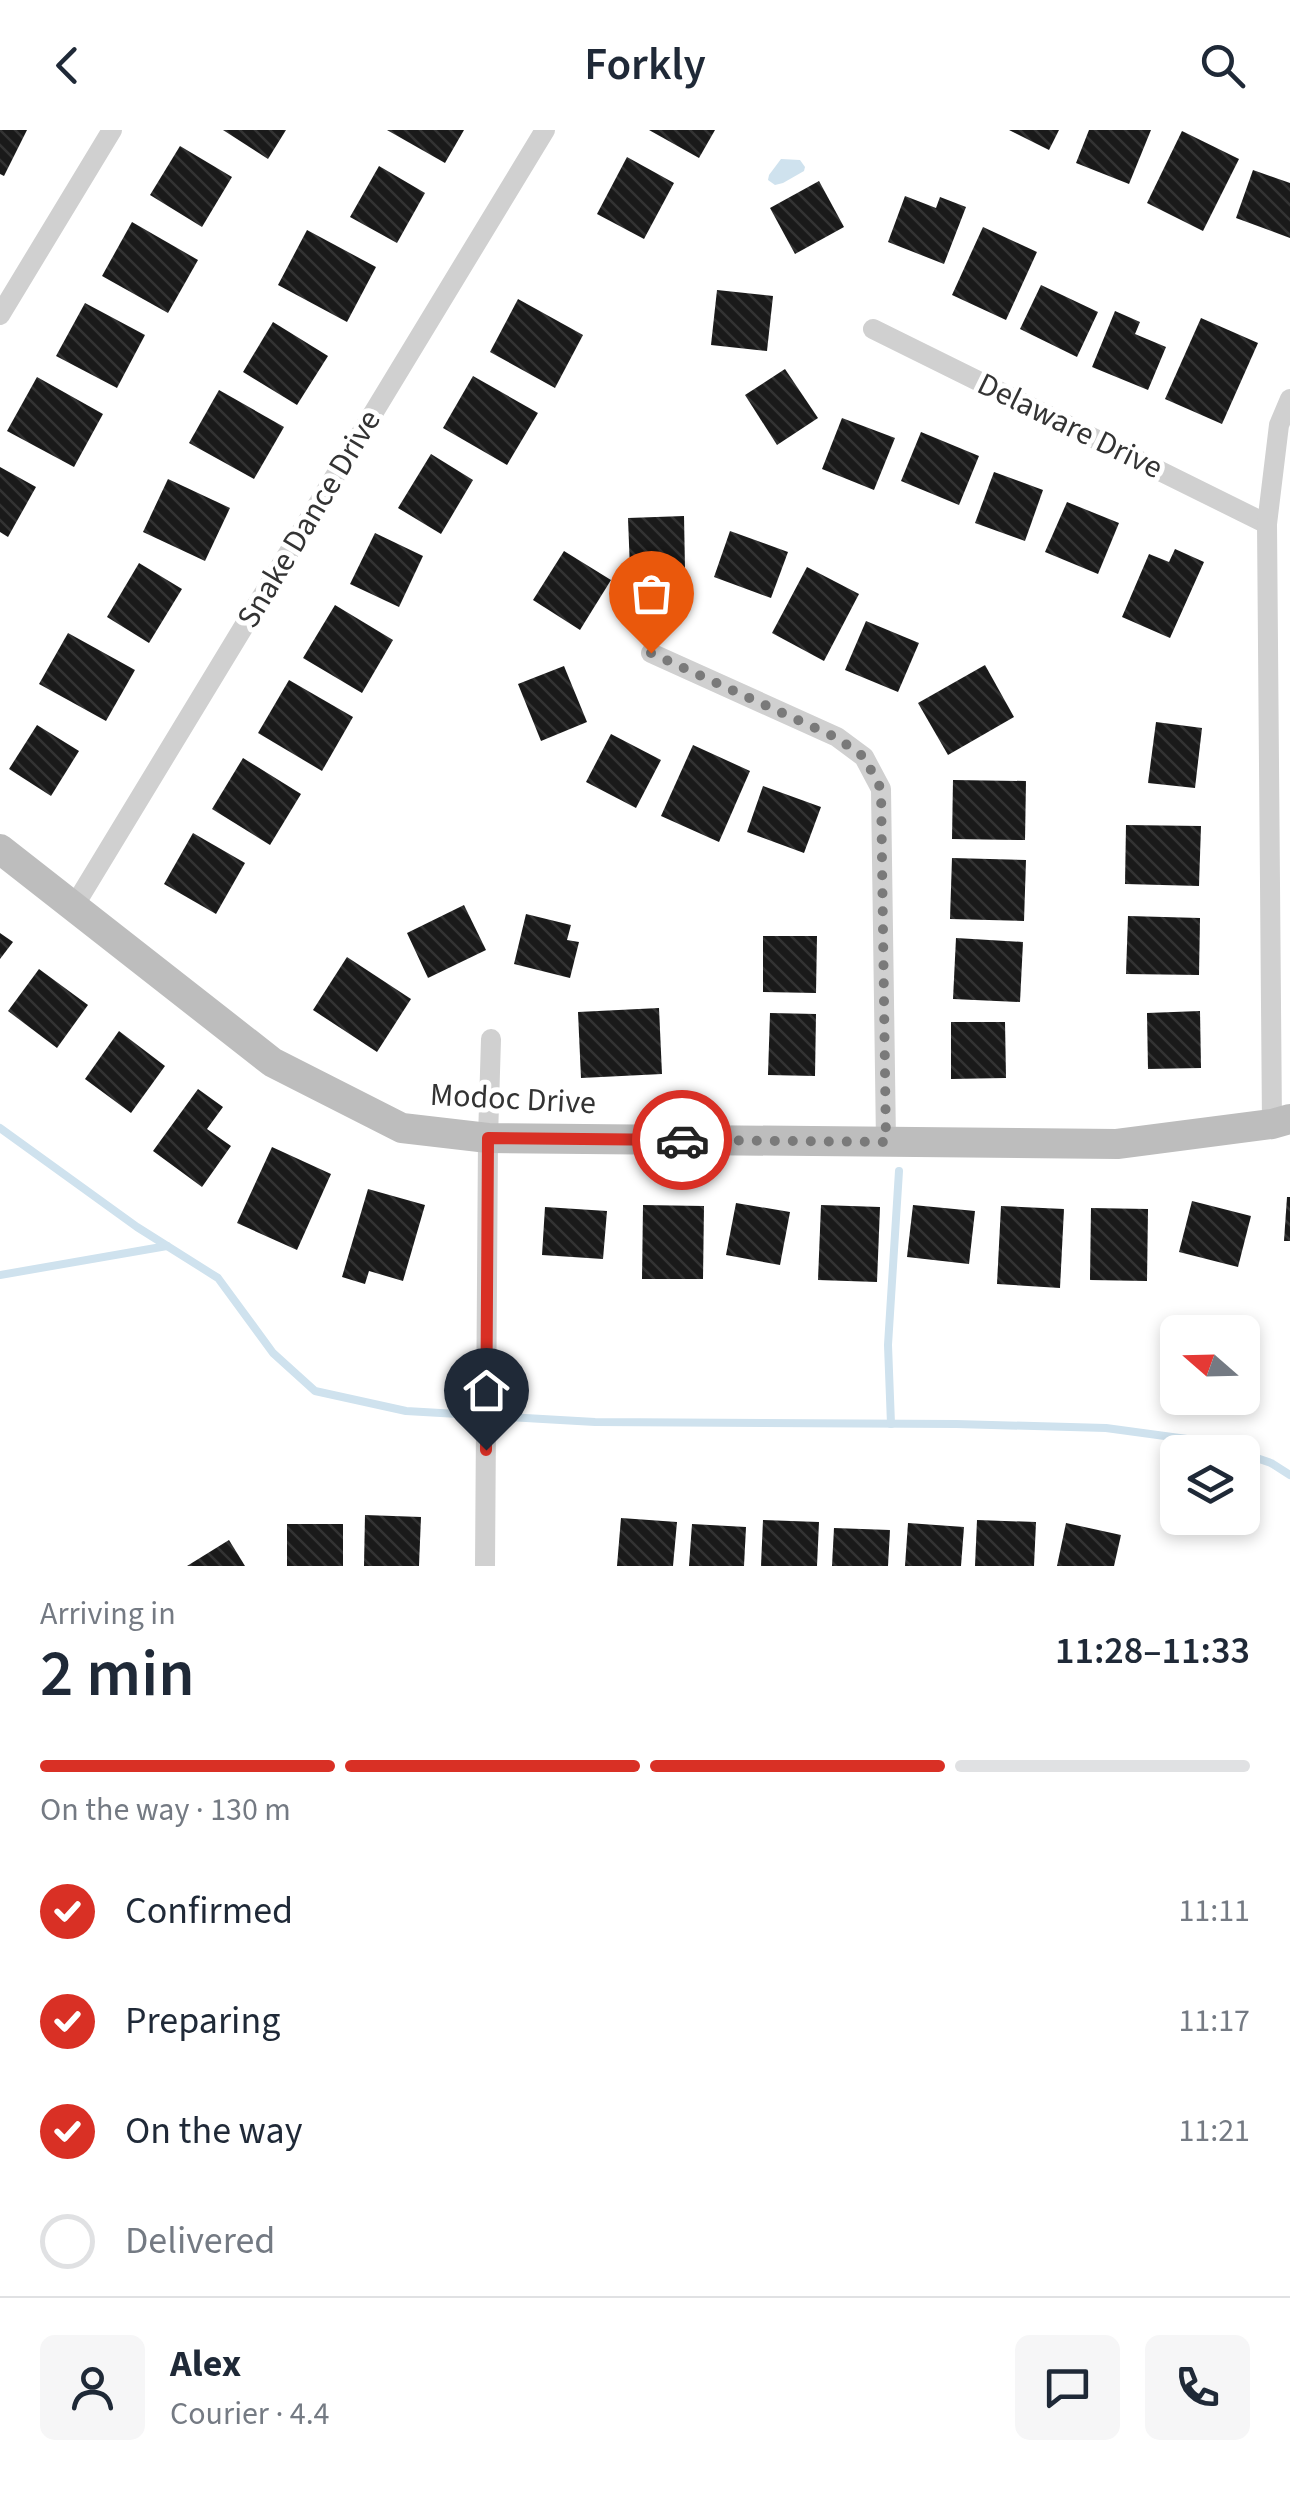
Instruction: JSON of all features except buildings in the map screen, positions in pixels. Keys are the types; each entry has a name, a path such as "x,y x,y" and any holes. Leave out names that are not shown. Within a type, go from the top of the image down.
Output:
{"street":[{"path":"0,315 112,130"},
{"name":"Snake Dance Drive","path":"73,908 546,130"},
{"name":"Delaware Drive","path":"873,328 1267,524"},
{"path":"1281,1121 1267,524 1279,424 1290,398"},
{"path":"651,653 837,738 864,757 881,789 886,1142"},
{"name":"Modoc Drive","path":"0,848 272,1062 402,1128 488,1138 1118,1144 1281,1121"},
{"path":"485,1566 491,1039"}],"water":[{"path":"781,159 800,160 805,167 775,185 768,180 769,175"}],"waterway":[{"path":"0,1128 137,1227 218,1278 273,1353 315,1391 406,1411 595,1422 956,1424 1106,1428 1160,1435"},
{"path":"891,1424 888,1345 899,1171"},
{"path":"0,1275 167,1246"},
{"path":"1260,1459 1290,1475"}],"way so far":[{"path":"651,653 837,738 864,757 881,789 886,1142 682,1140"}],"route":[{"path":"486,1450 488,1138 682,1140"}]}
